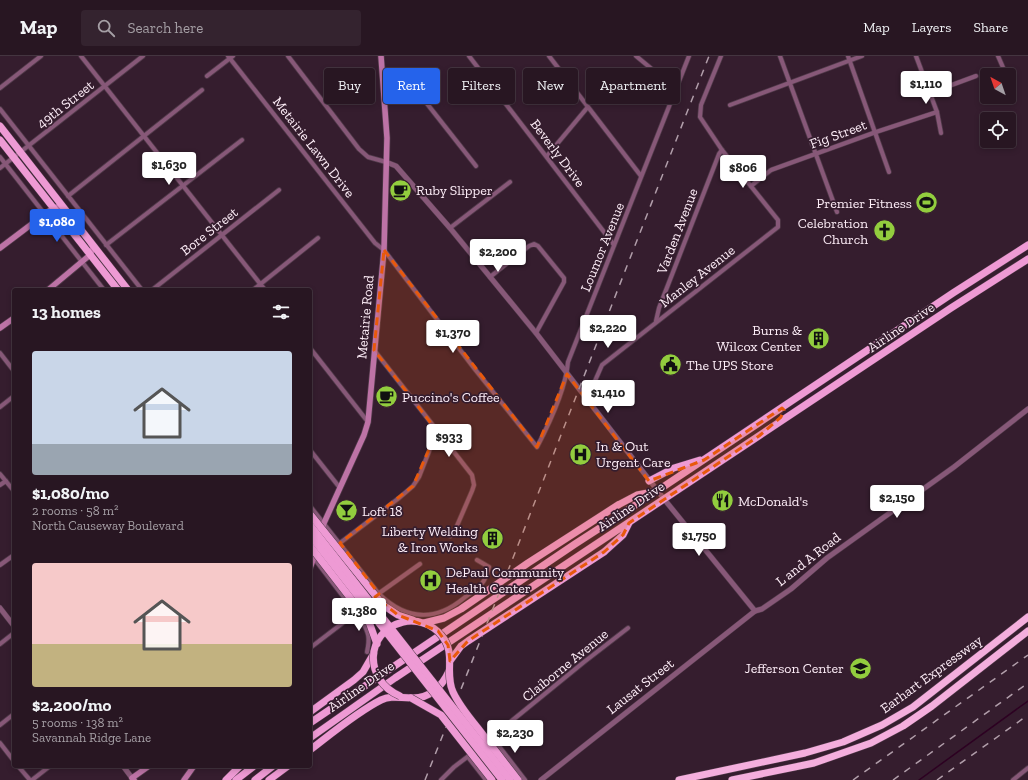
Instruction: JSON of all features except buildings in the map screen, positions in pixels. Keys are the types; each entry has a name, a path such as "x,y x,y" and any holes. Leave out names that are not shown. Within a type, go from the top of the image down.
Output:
{"highway":[{"path":"0,126 126,288"},
{"path":"0,140 116,288"},
{"name":"Airline Drive","path":"312,722 569,548 704,460 916,317 1028,245"},
{"name":"Airline Drive","path":"312,737 390,681 923,327 1028,259"},
{"path":"916,317 923,327"},
{"path":"759,436 782,418 784,412 782,408"},
{"path":"649,481 674,468 704,460"},
{"path":"312,710 363,672 370,652 380,638 390,628 403,622 421,622 444,618 457,612 618,505 637,495 657,491"},
{"path":"312,516 383,605 398,615 421,622 434,628 442,635 449,650 449,671 452,690 459,704 518,780"},
{"path":"450,661 461,646 468,641 604,552 623,535 629,523"},
{"path":"312,528 510,780"},
{"path":"312,538 502,780"},
{"path":"312,549 369,622 377,644"},
{"name":"Earhart Expressway","path":"679,780 805,753 843,742 882,725 913,707 1028,617"},
{"name":"Earhart Expressway","path":"732,780 814,763 871,743 902,726 932,706 1028,631"},
{"path":"370,652 379,680 388,690 400,696"},
{"path":"411,698 427,695 434,691 445,679 449,671"},
{"path":"312,749 353,718 381,700 392,696 400,696 411,698 441,714 492,780"},
{"path":"226,780 238,768"},
{"path":"236,780 251,768"},
{"path":"255,780 270,768"},
{"path":"269,780 285,768"}],"main road":[{"name":"Metairie Road","path":"381,56 383,75"},
{"name":"Metairie Road","path":"312,563 324,523 364,435 368,422 384,250 388,138 385,104"},
{"path":"0,248 53,208 57,207 63,210 73,220"},
{"path":"50,288 90,255 92,246 89,240"},
{"path":"0,328 12,319"},
{"path":"132,779 146,768"},
{"path":"184,780 193,768"}],"street":[{"path":"0,88 41,56"},
{"path":"81,56 264,288"},
{"name":"49th Street","path":"0,168 143,56"},
{"path":"288,56 358,149 368,157 396,166 450,228 536,333 649,481 755,612"},
{"name":"Beverly Drive","path":"469,56 614,245"},
{"path":"548,56 641,176"},
{"path":"636,56 651,68"},
{"name":"Loumor Avenue","path":"680,80 690,56"},
{"path":"721,56 701,106 700,116 722,150 751,186"},
{"path":"780,56 836,212"},
{"path":"730,105 789,83 849,58 862,56"},
{"path":"916,56 937,112 941,133"},
{"path":"998,56 1002,68"},
{"path":"207,76 230,57"},
{"name":"Metairie Lawn Drive","path":"230,57 375,243 384,250 474,368 537,447"},
{"path":"849,58 889,172"},
{"path":"930,93 976,76"},
{"path":"68,196 202,90"},
{"path":"427,104 476,166"},
{"name":"Loumor Avenue","path":"537,447 546,429 567,374 568,362 670,104"},
{"path":"547,156 588,108"},
{"path":"0,109 140,288"},
{"name":"Fig Street","path":"751,186 771,170 876,132 937,112"},
{"path":"106,245 242,140"},
{"name":"Varden Avenue","path":"656,321 662,301 719,154 722,150"},
{"path":"0,157 102,288"},
{"path":"450,228 510,182"},
{"name":"Manley Avenue","path":"586,399 602,364 770,234 778,226 778,220 751,186"},
{"name":"Bore Street","path":"154,288 279,190"},
{"path":"256,288 318,238"},
{"path":"490,277 528,246 534,244 538,246 564,278 564,282 536,333"},
{"path":"374,350 472,475 474,485 472,491 456,528 450,536"},
{"path":"312,351 368,422"},
{"path":"0,353 12,368"},
{"path":"0,407 12,398"},
{"name":"L and A Road","path":"755,612 762,609 791,589 827,558 954,467 1028,409"},
{"path":"340,543 413,486 419,477 437,431"},
{"path":"312,453 340,488"},
{"path":"0,474 12,489"},
{"path":"0,485 6,481"},
{"path":"312,508 379,594 397,608 413,614 436,614 445,611 458,603 483,583 489,567 477,560"},
{"path":"0,565 12,556"},
{"path":"312,556 356,612 367,630 370,652"},
{"path":"312,646 420,564"},
{"path":"0,608 12,623"},
{"name":"Lausat Street","path":"541,780 755,612"},
{"name":"Claiborne Avenue","path":"441,780 454,767 628,628"},
{"path":"0,644 12,635"},
{"path":"0,725 12,716"},
{"path":"492,737 525,780"},
{"path":"0,743 12,758"},
{"path":"468,757 486,780"},
{"path":"20,768 31,780 47,768"},
{"path":"124,768 132,779"},
{"path":"1012,780 1028,768"}],"highlighted area":[{"path":"384,250 537,447 567,374 649,481 704,460 782,408 784,410 781,417 759,436 629,523 623,535 604,552 468,641 450,661 448,645 438,631 398,615 375,597 379,594 340,543 413,486 437,431 374,350"}],"waterway":[{"path":"919,780 1028,701"}],"railway":[{"path":"425,780 709,56"},
{"path":"853,780 1028,655"},
{"path":"893,780 1028,683"},
{"path":"937,780 1028,715"}],"place":[{"name":"Ruby Slipper","path":"401,190"},
{"name":"Premier Fitness","path":"927,203"},
{"name":"Celebration Church","path":"884,231"},
{"name":"Burns & Wilcox Center","path":"818,338"},
{"name":"The UPS Store","path":"670,365"},
{"name":"Puccino's Coffee","path":"387,397"},
{"name":"In & Out Urgent Care","path":"581,454"},
{"name":"McDonald's","path":"723,501"},
{"name":"Loft 18","path":"346,511"},
{"name":"Liberty Welding & Iron Works","path":"493,539"},
{"name":"DePaul Community Health Center","path":"431,580"},
{"name":"Jefferson Center","path":"860,668"}]}
